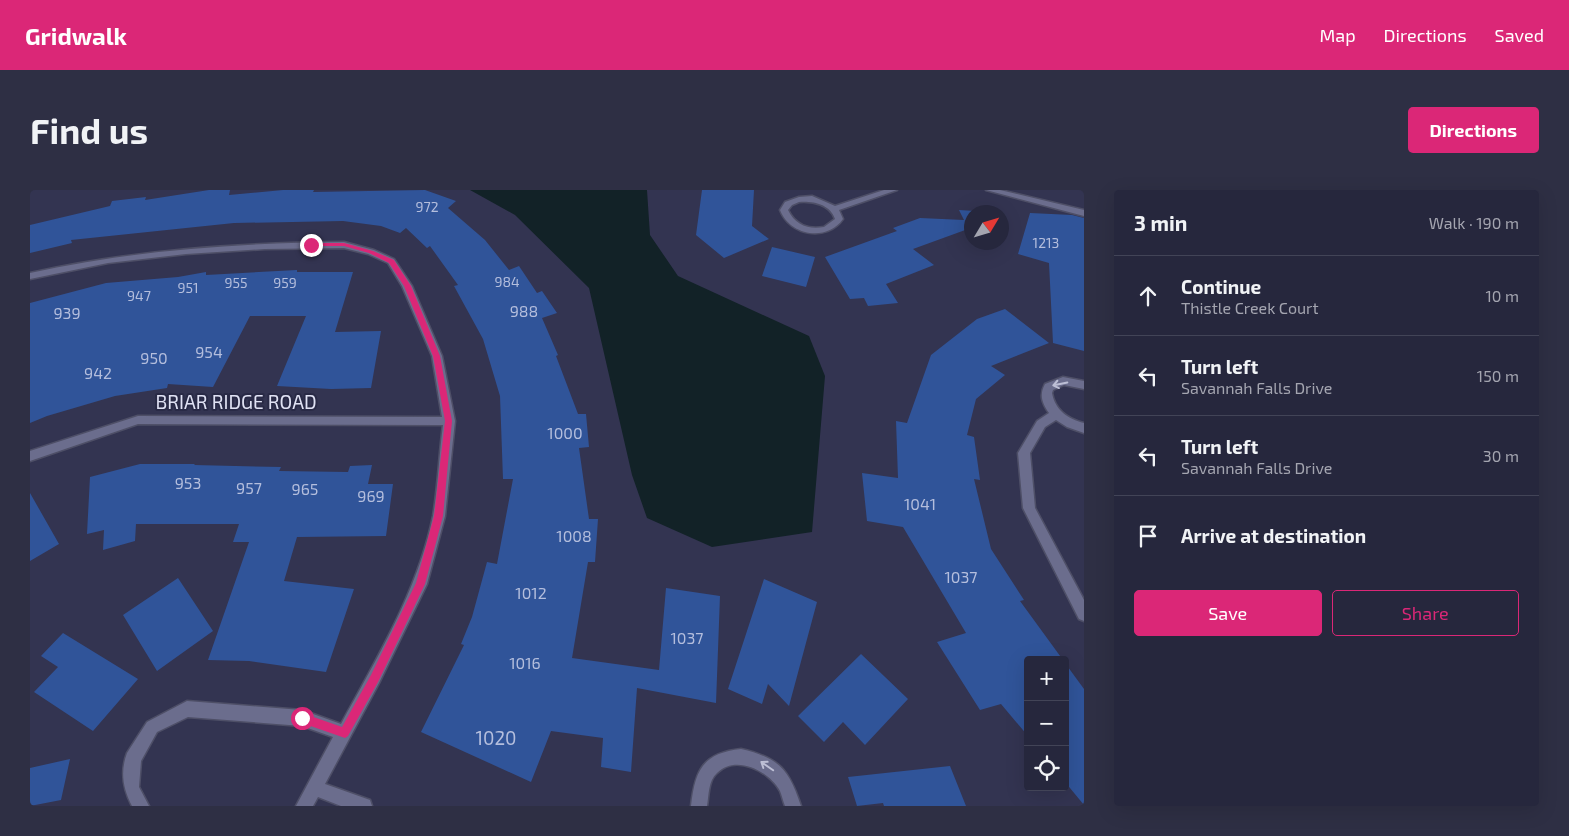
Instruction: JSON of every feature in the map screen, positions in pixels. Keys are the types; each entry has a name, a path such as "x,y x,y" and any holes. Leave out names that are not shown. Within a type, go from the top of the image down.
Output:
{"street":[{"path":"834,209 839,220 836,224 823,230 813,230 795,225 788,220 784,210 790,202 804,199 820,201 834,209 893,190"},
{"path":"990,190 1084,213"},
{"path":"30,276 123,257 171,251 344,244 392,261 408,286 437,356 449,421 439,516 420,584 374,678 304,806"},
{"path":"1084,385 1063,382 1049,387 1046,393 1046,399 1057,414 1067,422 1084,428"},
{"path":"1057,414 1040,424 1024,453 1029,508 1084,614"},
{"name":"BRIAR RIDGE ROAD","path":"30,456 138,420 449,421"},
{"path":"141,806 131,788 133,758 152,727 188,709 302,718 345,732"},
{"path":"699,806 698,793 704,777 714,764 727,757 743,756 759,760 774,770 786,786 793,806"},
{"path":"314,788 364,806"}],"shaded area":[{"path":"470,190 647,190 650,235 678,276 809,336 825,376 812,532 712,547 647,518 632,475 589,288 515,215"}],"building":[{"path":"209,190 230,190 229,195 283,190 314,190 313,192 425,190 456,201 448,208 485,240 509,270 519,266 537,293 542,291 557,313 542,318 558,355 556,356 578,414 586,414 589,447 579,448 589,519 598,519 595,562 588,562 572,658 659,670 666,588 720,596 716,703 637,688 631,772 601,767 603,738 551,731 531,782 421,732 464,645 461,644 472,617 487,562 497,564 513,479 503,479 500,396 483,339 454,286 458,285 430,246 427,248 406,228 400,233 381,226 343,221 234,223 71,240 72,243 30,253 30,225 110,206 112,201 146,197 145,200"},
{"path":"702,190 754,190 752,226 769,239 724,258 696,235"},
{"path":"959,210 964,210 964,220"},
{"path":"1030,213 1072,215 1084,218 1084,351 1053,343 1049,263 1018,254"},
{"path":"920,218 964,220 964,230 913,249 934,265 886,284 898,303 868,306 864,298 850,299 825,257 897,231 893,228"},
{"path":"772,247 815,257 806,287 762,276"},
{"path":"297,270 297,272 353,272 335,332 381,331 371,388 331,389 277,386 306,316 250,316 213,387 168,384 167,388 115,396 47,416 30,423 30,303 106,283 178,277 206,272 206,275"},
{"path":"1005,309 1049,343 991,366 1005,375 976,399 967,435 974,437 980,480 974,479 991,549 1024,600 1020,601 1060,656 1024,656 1024,731 1001,704 980,710 937,642 966,633 903,527 867,521 862,473 898,478 896,421 907,423 931,355 977,319"},
{"path":"140,464 281,467 279,471 348,472 350,466 372,465 368,484 393,484 386,536 297,537 284,581 354,589 326,672 249,661 208,660 249,542 233,542 239,524 136,524 135,541 103,550 104,530 87,534 90,477"},
{"path":"30,493 59,544 30,561"},
{"path":"178,578 213,631 157,671 123,615"},
{"path":"764,579 817,602 789,706 768,684 762,704 728,689"},
{"path":"63,633 138,679 93,731 34,692 58,667 41,656"},
{"path":"861,654 908,699 865,745 843,722 824,742 798,716"},
{"path":"1069,668 1084,689 1084,805 1069,787"},
{"path":"70,759 61,800 30,806 30,768"},
{"path":"950,766 966,806 884,806 883,803 857,806 848,777"}],"route":[{"path":"302,718 345,732 374,678 420,584 439,516 449,421 437,356 408,286 392,261 344,244 311,245"}]}
